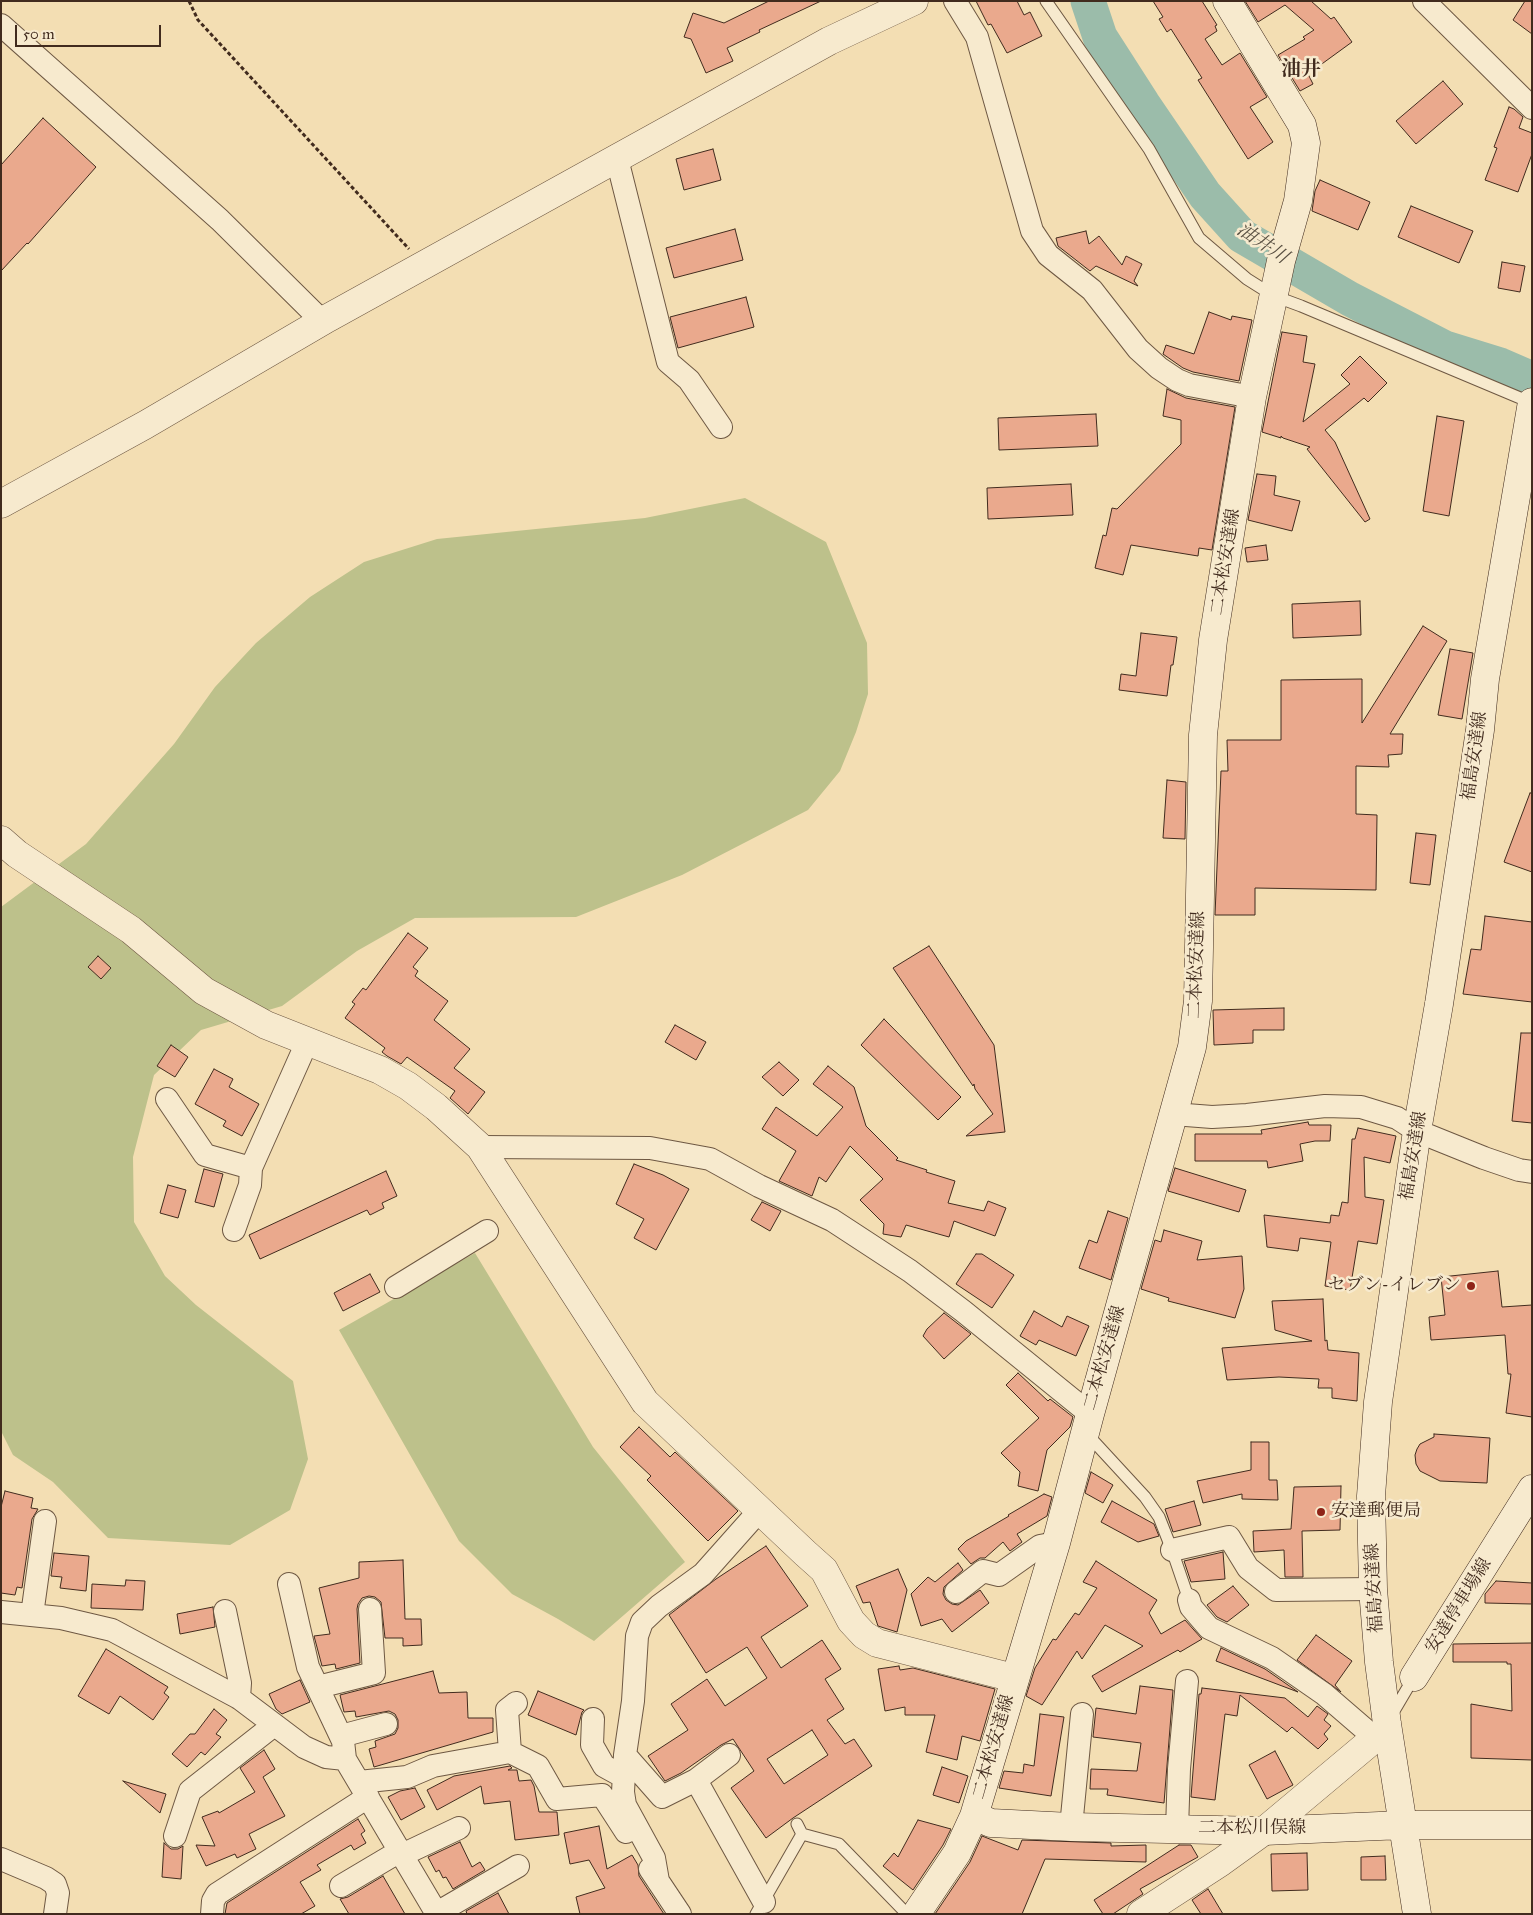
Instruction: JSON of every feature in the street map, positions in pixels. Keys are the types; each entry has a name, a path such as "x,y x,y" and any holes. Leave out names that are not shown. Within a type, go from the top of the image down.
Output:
{"main road":[{"path":"1,504 617,159 830,42 914,1"},
{"name":"二本松安達線","path":"916,1914 957,1853 974,1816 1056,1543 1087,1423 1192,1047 1198,1001 1203,735 1213,640 1252,397 1281,261 1298,201 1306,143 1302,125 1227,1"},
{"name":"福島安達線","path":"1418,1914 1403,1825 1381,1731 1371,1496 1378,1402 1417,1131 1439,1004 1480,730 1485,679 1532,402"},
{"path":"1,840 17,854 130,930 204,991 266,1025 380,1070 408,1086 436,1107 480,1147 645,1402 824,1570 851,1621 864,1635 877,1643 1014,1678"},
{"name":"安達停車場線","path":"1414,1677 1532,1489"},
{"path":"1141,1914 1264,1831 1381,1731"},
{"name":"二本松川俣線","path":"974,1816 991,1823 1071,1827 1264,1831 1403,1825 1532,1825"}],"street":[{"path":"955,1 977,37 1032,231 1048,255 1092,290 1138,349 1159,368 1177,380 1189,385 1252,397"},
{"path":"1424,1 1532,108"},
{"path":"1,25 220,220 323,322"},
{"path":"617,159 668,362 689,380 721,427"},
{"path":"234,1230 250,1185 251,1168 307,1042"},
{"path":"167,1099 205,1155 251,1168"},
{"path":"1173,1114 1212,1117 1247,1116 1325,1106 1361,1107 1397,1118 1417,1131 1493,1161 1519,1170 1532,1172"},
{"path":"480,1147 650,1148 710,1159 759,1186 832,1220 910,1272 963,1311 1087,1423"},
{"path":"396,1287 487,1231"},
{"path":"658,1881 654,1858 625,1805 623,1792 624,1766 633,1701 637,1636 642,1622 659,1606 703,1574 760,1511"},
{"path":"32,1616 45,1521"},
{"path":"1172,1550 1228,1536 1248,1568 1276,1590 1374,1589"},
{"path":"956,1592 983,1572 999,1575 1040,1546 1056,1543"},
{"path":"289,1584 308,1667 341,1736 345,1759 437,1914 518,1866"},
{"path":"1189,1600 1191,1607 1209,1628 1272,1658 1381,1731"},
{"path":"318,1687 374,1673 370,1609"},
{"path":"225,1611 240,1683 239,1698"},
{"path":"1,1612 61,1618 112,1630 239,1698 304,1747 326,1756 345,1759"},
{"path":"1177,1829 1179,1768 1187,1681"},
{"path":"510,1752 507,1710 516,1704"},
{"path":"1071,1827 1082,1714"},
{"path":"593,1719 592,1745 604,1766 624,1766 662,1797 696,1780 729,1755"},
{"path":"341,1736 386,1724"},
{"path":"174,1836 190,1791 274,1725"},
{"path":"212,1914 213,1901 217,1894 363,1789 407,1777 433,1766 510,1752 538,1766 557,1799 602,1795 680,1914"},
{"path":"696,1780 760,1908"},
{"path":"341,1886 401,1853 459,1828"},
{"path":"1,1858 46,1878 55,1884 58,1893 55,1914"}],"lane":[{"path":"1046,1 1149,149 1199,238 1247,279 1274,296 1532,402"},
{"path":"1087,1423 1159,1517 1189,1600"},
{"name":"安達停車場線","path":"1381,1731 1414,1677"},
{"path":"760,1908 799,1829 839,1844 907,1914"}],"path":[{"path":"189,1 198,20 424,266"}],"green space":[{"path":"745,498 826,542 867,643 868,694 856,732 840,771 808,810 682,875 576,917 415,918 357,951 282,1006 201,1030 154,1075 133,1157 134,1222 165,1276 196,1305 293,1381 308,1459 290,1510 230,1545 108,1538 53,1482 13,1455 1,1431 1,907 86,844 174,744 215,687 256,643 310,597 364,562 437,539 645,518"},
{"path":"475,1253 593,1447 685,1562 594,1641 512,1594 459,1541 339,1330"}],"building":[{"path":"769,1 821,1 759,30 760,32 727,48 733,61 706,73 691,39 684,37 693,13 724,23"},
{"path":"976,1 1017,1 1024,15 1030,12 1042,36 1007,53 991,24 988,25"},
{"path":"1153,1 1202,1 1217,25 1215,26 1217,31 1205,39 1222,65 1240,53 1267,97 1250,107 1273,142 1248,159 1198,80 1202,78 1171,29 1167,32 1159,19 1163,17"},
{"path":"1245,1 1311,1 1331,19 1334,17 1352,42 1308,74 1313,84 1300,91 1278,55 1305,39 1303,37 1314,30 1285,5 1258,22"},
{"path":"1525,1 1532,1 1532,34 1513,20"},
{"path":"1443,81 1463,104 1416,144 1396,121"},
{"path":"1509,107 1523,117 1519,128 1532,133 1532,154 1518,192 1485,180 1497,148 1494,147"},
{"path":"43,118 96,167 28,244 1,271 1,165"},
{"path":"713,149 721,180 684,190 676,159"},
{"path":"1320,180 1370,202 1358,230 1312,211 1315,191"},
{"path":"1411,206 1473,231 1459,263 1398,237"},
{"path":"735,229 743,260 674,278 666,248"},
{"path":"1086,231 1089,244 1099,236 1122,265 1126,256 1142,264 1134,281 1138,286 1096,266 1090,271 1058,246 1056,238"},
{"path":"1502,262 1525,266 1520,292 1498,288"},
{"path":"746,297 754,327 678,348 670,317"},
{"path":"1209,312 1231,320 1232,316 1252,320 1239,381 1193,372 1183,368 1163,354 1166,345 1194,354"},
{"path":"1282,332 1307,336 1303,362 1315,364 1303,422 1350,384 1341,375 1360,356 1387,383 1368,402 1364,398 1325,430 1335,442 1370,519 1365,522 1307,449 1310,447 1281,436 1281,438 1262,432"},
{"path":"1167,389 1186,398 1235,407 1212,550 1199,548 1198,556 1131,545 1123,575 1095,568 1103,535 1106,536 1112,508 1117,509 1181,444 1181,420 1163,416"},
{"path":"1096,414 1098,446 999,450 998,418"},
{"path":"1437,416 1464,421 1449,516 1423,511"},
{"path":"1257,474 1276,476 1274,495 1300,501 1292,531 1248,520"},
{"path":"1071,484 1073,515 988,519 987,488"},
{"path":"1266,545 1268,560 1247,562 1245,548"},
{"path":"1360,601 1361,635 1293,638 1292,604"},
{"path":"1423,626 1447,641 1390,734 1403,734 1402,754 1388,755 1389,767 1356,766 1356,814 1377,815 1376,890 1255,888 1255,915 1215,915 1221,771 1228,771 1227,740 1281,740 1281,680 1362,679 1362,723"},
{"path":"1141,633 1177,637 1167,696 1119,690 1121,674 1136,676"},
{"path":"1450,649 1473,653 1462,719 1438,715"},
{"path":"1167,780 1186,782 1185,839 1163,838"},
{"path":"1530,793 1532,793 1532,872 1504,862"},
{"path":"1416,833 1436,835 1430,885 1410,883"},
{"path":"1485,916 1532,922 1532,1002 1463,994 1471,949 1481,950"},
{"path":"408,933 428,948 413,967 418,971 415,976 448,1001 434,1020 470,1049 454,1068 485,1092 468,1114 450,1098 455,1091 407,1057 401,1064 387,1056 382,1052 385,1048 345,1018 355,1004 352,1002 363,988 366,990"},
{"path":"929,946 994,1045 1005,1132 966,1136 993,1114 893,968"},
{"path":"98,956 111,968 101,979 88,967"},
{"path":"1284,1008 1284,1030 1253,1030 1253,1043 1214,1045 1213,1010"},
{"path":"884,1019 961,1097 938,1120 861,1045"},
{"path":"675,1025 706,1042 696,1060 665,1042"},
{"path":"1521,1033 1532,1033 1532,1123 1512,1121"},
{"path":"171,1045 188,1057 175,1077 157,1066"},
{"path":"779,1062 799,1080 783,1096 762,1077"},
{"path":"828,1066 854,1087 866,1126 898,1158 896,1160 955,1181 948,1203 984,1211 988,1201 1006,1208 995,1236 954,1221 949,1237 906,1225 901,1237 883,1234 884,1224 860,1200 883,1179 850,1146 826,1182 819,1177 812,1196 779,1181 796,1151 762,1129 776,1107 817,1136 843,1107 813,1084"},
{"path":"214,1069 233,1079 229,1087 259,1104 242,1136 223,1126 226,1121 195,1104"},
{"path":"1308,1122 1309,1125 1331,1125 1330,1141 1300,1144 1303,1161 1268,1168 1267,1161 1195,1161 1195,1134 1262,1134 1261,1130"},
{"path":"1358,1128 1396,1136 1390,1163 1364,1157 1365,1197 1384,1200 1377,1244 1358,1241 1350,1290 1325,1286 1331,1242 1300,1238 1298,1251 1267,1247 1264,1215 1330,1223 1331,1215 1339,1216 1342,1202 1348,1203 1352,1139 1355,1139"},
{"path":"634,1164 663,1175 689,1189 656,1250 634,1238 644,1219 616,1204"},
{"path":"1175,1168 1246,1190 1239,1212 1168,1191"},
{"path":"204,1169 223,1174 214,1207 195,1202"},
{"path":"386,1171 397,1196 382,1203 384,1208 370,1215 367,1210 260,1259 249,1235"},
{"path":"168,1185 186,1190 178,1218 160,1213"},
{"path":"762,1202 781,1211 770,1231 751,1220"},
{"path":"1108,1211 1128,1218 1111,1280 1079,1268 1089,1240 1097,1243"},
{"path":"1164,1230 1202,1241 1197,1260 1242,1256 1244,1289 1235,1318 1168,1301 1169,1298 1141,1289 1155,1240 1161,1242"},
{"path":"976,1254 982,1254 1014,1275 992,1308 956,1284"},
{"path":"1498,1271 1502,1307 1532,1305 1532,1417 1506,1413 1511,1374 1508,1374 1505,1335 1431,1340 1429,1317 1445,1315 1441,1277"},
{"path":"370,1274 380,1292 343,1311 334,1293"},
{"path":"1323,1299 1325,1341 1327,1340 1328,1350 1359,1353 1357,1401 1332,1398 1332,1388 1318,1388 1319,1379 1279,1377 1227,1380 1222,1348 1312,1341 1275,1330 1272,1301"},
{"path":"1034,1311 1062,1327 1067,1316 1089,1326 1076,1356 1039,1340 1036,1345 1020,1336"},
{"path":"944,1313 971,1334 944,1359 923,1336 927,1329"},
{"path":"1018,1373 1048,1401 1050,1399 1073,1417 1070,1427 1047,1450 1038,1491 1018,1486 1020,1472 1001,1453 1039,1418 1006,1385"},
{"path":"639,1427 670,1457 675,1452 738,1511 708,1541 647,1480 651,1476 620,1447"},
{"path":"1434,1434 1490,1438 1487,1483 1440,1481 1420,1471 1416,1464 1415,1455 1417,1449 1420,1444 1434,1437"},
{"path":"1251,1442 1269,1442 1269,1480 1277,1480 1278,1500 1242,1499 1242,1494 1203,1503 1197,1481 1251,1470"},
{"path":"1091,1472 1113,1485 1103,1503 1085,1493"},
{"path":"1341,1486 1340,1530 1302,1531 1303,1577 1285,1577 1284,1550 1254,1552 1253,1531 1291,1529 1294,1487"},
{"path":"5,1491 33,1498 31,1508 38,1509 32,1519 22,1588 17,1587 15,1595 1,1593 1,1507"},
{"path":"1044,1494 1052,1497 1047,1516 1017,1534 1022,1542 1010,1551 1003,1542 985,1558 980,1558 971,1564 958,1549 966,1541"},
{"path":"1112,1501 1154,1524 1159,1536 1138,1542 1101,1522"},
{"path":"1194,1501 1201,1525 1173,1532 1165,1509"},
{"path":"766,1546 808,1606 761,1637 781,1668 822,1640 841,1669 825,1679 844,1709 827,1720 845,1744 854,1739 872,1766 766,1838 731,1788 754,1771 733,1739 721,1745 681,1773 665,1781 648,1756 688,1730 671,1704 707,1679 725,1706 767,1678 747,1647 706,1673 669,1615 716,1579","holes":["812,1730 828,1755 784,1784 767,1759"]},
{"path":"1223,1552 1225,1579 1191,1582 1184,1561"},
{"path":"54,1553 89,1556 86,1591 60,1588 62,1577 51,1576"},
{"path":"403,1560 405,1619 421,1619 422,1645 403,1646 403,1638 385,1638 381,1602 375,1597 369,1596 362,1598 357,1609 360,1663 336,1669 335,1664 322,1666 314,1636 330,1634 319,1588 359,1578 359,1562"},
{"path":"1096,1561 1157,1600 1149,1613 1161,1634 1185,1620 1202,1639 1180,1652 1178,1650 1102,1692 1092,1676 1143,1646 1105,1625 1082,1659 1077,1651 1042,1705 1026,1696 1035,1668 1053,1639 1056,1640 1075,1613 1079,1615 1097,1588 1083,1582"},
{"path":"958,1563 963,1570 944,1587 943,1594 946,1600 958,1605 980,1590 989,1603 952,1632 942,1619 921,1626 911,1594 928,1577 935,1582"},
{"path":"898,1569 907,1590 897,1632 878,1626 870,1602 863,1603 856,1586"},
{"path":"126,1580 145,1581 143,1610 91,1608 92,1584 125,1586"},
{"path":"1496,1581 1532,1583 1532,1604 1485,1603 1485,1594"},
{"path":"1233,1586 1249,1605 1227,1622 1217,1617 1207,1605"},
{"path":"213,1607 215,1627 180,1634 177,1614"},
{"path":"1316,1635 1352,1661 1335,1685 1341,1692 1297,1660"},
{"path":"1532,1643 1532,1760 1471,1758 1471,1704 1512,1711 1511,1664 1507,1664 1507,1662 1453,1662 1453,1644"},
{"path":"1221,1648 1265,1669 1298,1692 1216,1661"},
{"path":"106,1649 168,1687 164,1693 169,1697 153,1720 120,1696 109,1714 78,1696"},
{"path":"899,1666 900,1670 913,1668 995,1689 980,1741 962,1736 957,1760 926,1752 935,1715 905,1715 905,1707 885,1711 878,1669"},
{"path":"433,1671 439,1693 467,1692 468,1718 493,1718 493,1732 374,1767 369,1749 376,1747 375,1741 395,1734 398,1728 398,1720 395,1714 389,1711 356,1717 355,1711 344,1712 340,1695"},
{"path":"300,1680 310,1702 282,1714 276,1709 269,1694"},
{"path":"1140,1686 1173,1690 1164,1803 1107,1795 1108,1789 1090,1789 1091,1769 1137,1771 1141,1743 1093,1737 1096,1708 1136,1714"},
{"path":"1202,1688 1285,1698 1308,1717 1317,1706 1328,1714 1324,1720 1331,1726 1324,1734 1328,1739 1318,1749 1292,1727 1287,1732 1240,1695 1237,1716 1225,1714 1215,1800 1191,1797 1199,1694 1201,1694"},
{"path":"538,1691 584,1710 576,1735 528,1715"},
{"path":"214,1709 227,1720 216,1734 221,1737 205,1755 201,1752 187,1767 172,1754 190,1734 195,1734"},
{"path":"1040,1714 1064,1717 1051,1796 999,1788 1004,1771 1023,1773 1024,1764 1034,1766"},
{"path":"264,1750 275,1769 263,1777 285,1816 249,1834 256,1849 237,1858 235,1854 206,1866 196,1845 215,1846 202,1817 218,1811 219,1813 255,1792 240,1768"},
{"path":"1275,1751 1293,1785 1267,1799 1249,1765"},
{"path":"510,1766 512,1768 508,1770 517,1770 519,1781 531,1780 539,1812 557,1812 559,1835 515,1840 510,1801 484,1804 481,1786 437,1810 427,1790 454,1776"},
{"path":"942,1767 968,1776 959,1803 933,1795"},
{"path":"123,1781 166,1794 160,1813"},
{"path":"415,1788 425,1807 401,1820 388,1797 400,1791"},
{"path":"358,1819 365,1831 361,1834 366,1843 354,1850 351,1845 317,1865 321,1870 300,1882 315,1906 301,1914 225,1914 227,1903"},
{"path":"918,1820 951,1829 943,1845 913,1890 883,1866 894,1853 898,1857"},
{"path":"599,1826 607,1869 632,1855 638,1865 639,1876 664,1914 580,1914 576,1897 605,1888 589,1860 570,1864 564,1833"},
{"path":"982,1836 1018,1850 1022,1840 1111,1843 1111,1846 1146,1845 1146,1862 1045,1859 1022,1914 935,1914 970,1862"},
{"path":"460,1842 472,1867 480,1862 485,1870 453,1889 446,1877 443,1878 439,1870 436,1872 428,1857"},
{"path":"164,1843 171,1849 178,1849 183,1846 181,1879 162,1877"},
{"path":"1179,1845 1191,1845 1198,1857 1140,1889 1143,1894 1113,1914 1103,1914 1094,1900"},
{"path":"1307,1853 1308,1890 1272,1891 1271,1854"},
{"path":"1385,1856 1386,1880 1361,1880 1361,1857"},
{"path":"383,1876 405,1914 349,1914 340,1899 348,1897"},
{"path":"1208,1889 1223,1914 1201,1914 1192,1900"},
{"path":"498,1893 509,1914 467,1914 466,1911"}],"waterway":[{"name":"油井川","path":"1088,1 1100,37 1143,104 1205,195 1242,236 1350,299 1445,348 1500,365 1532,379"}],"place":[{"name":"セブン-イレブン","path":"1471,1286"},
{"name":"安達郵便局","path":"1321,1512"}],"district":[{"name":"油井","path":"1301,70"}]}
